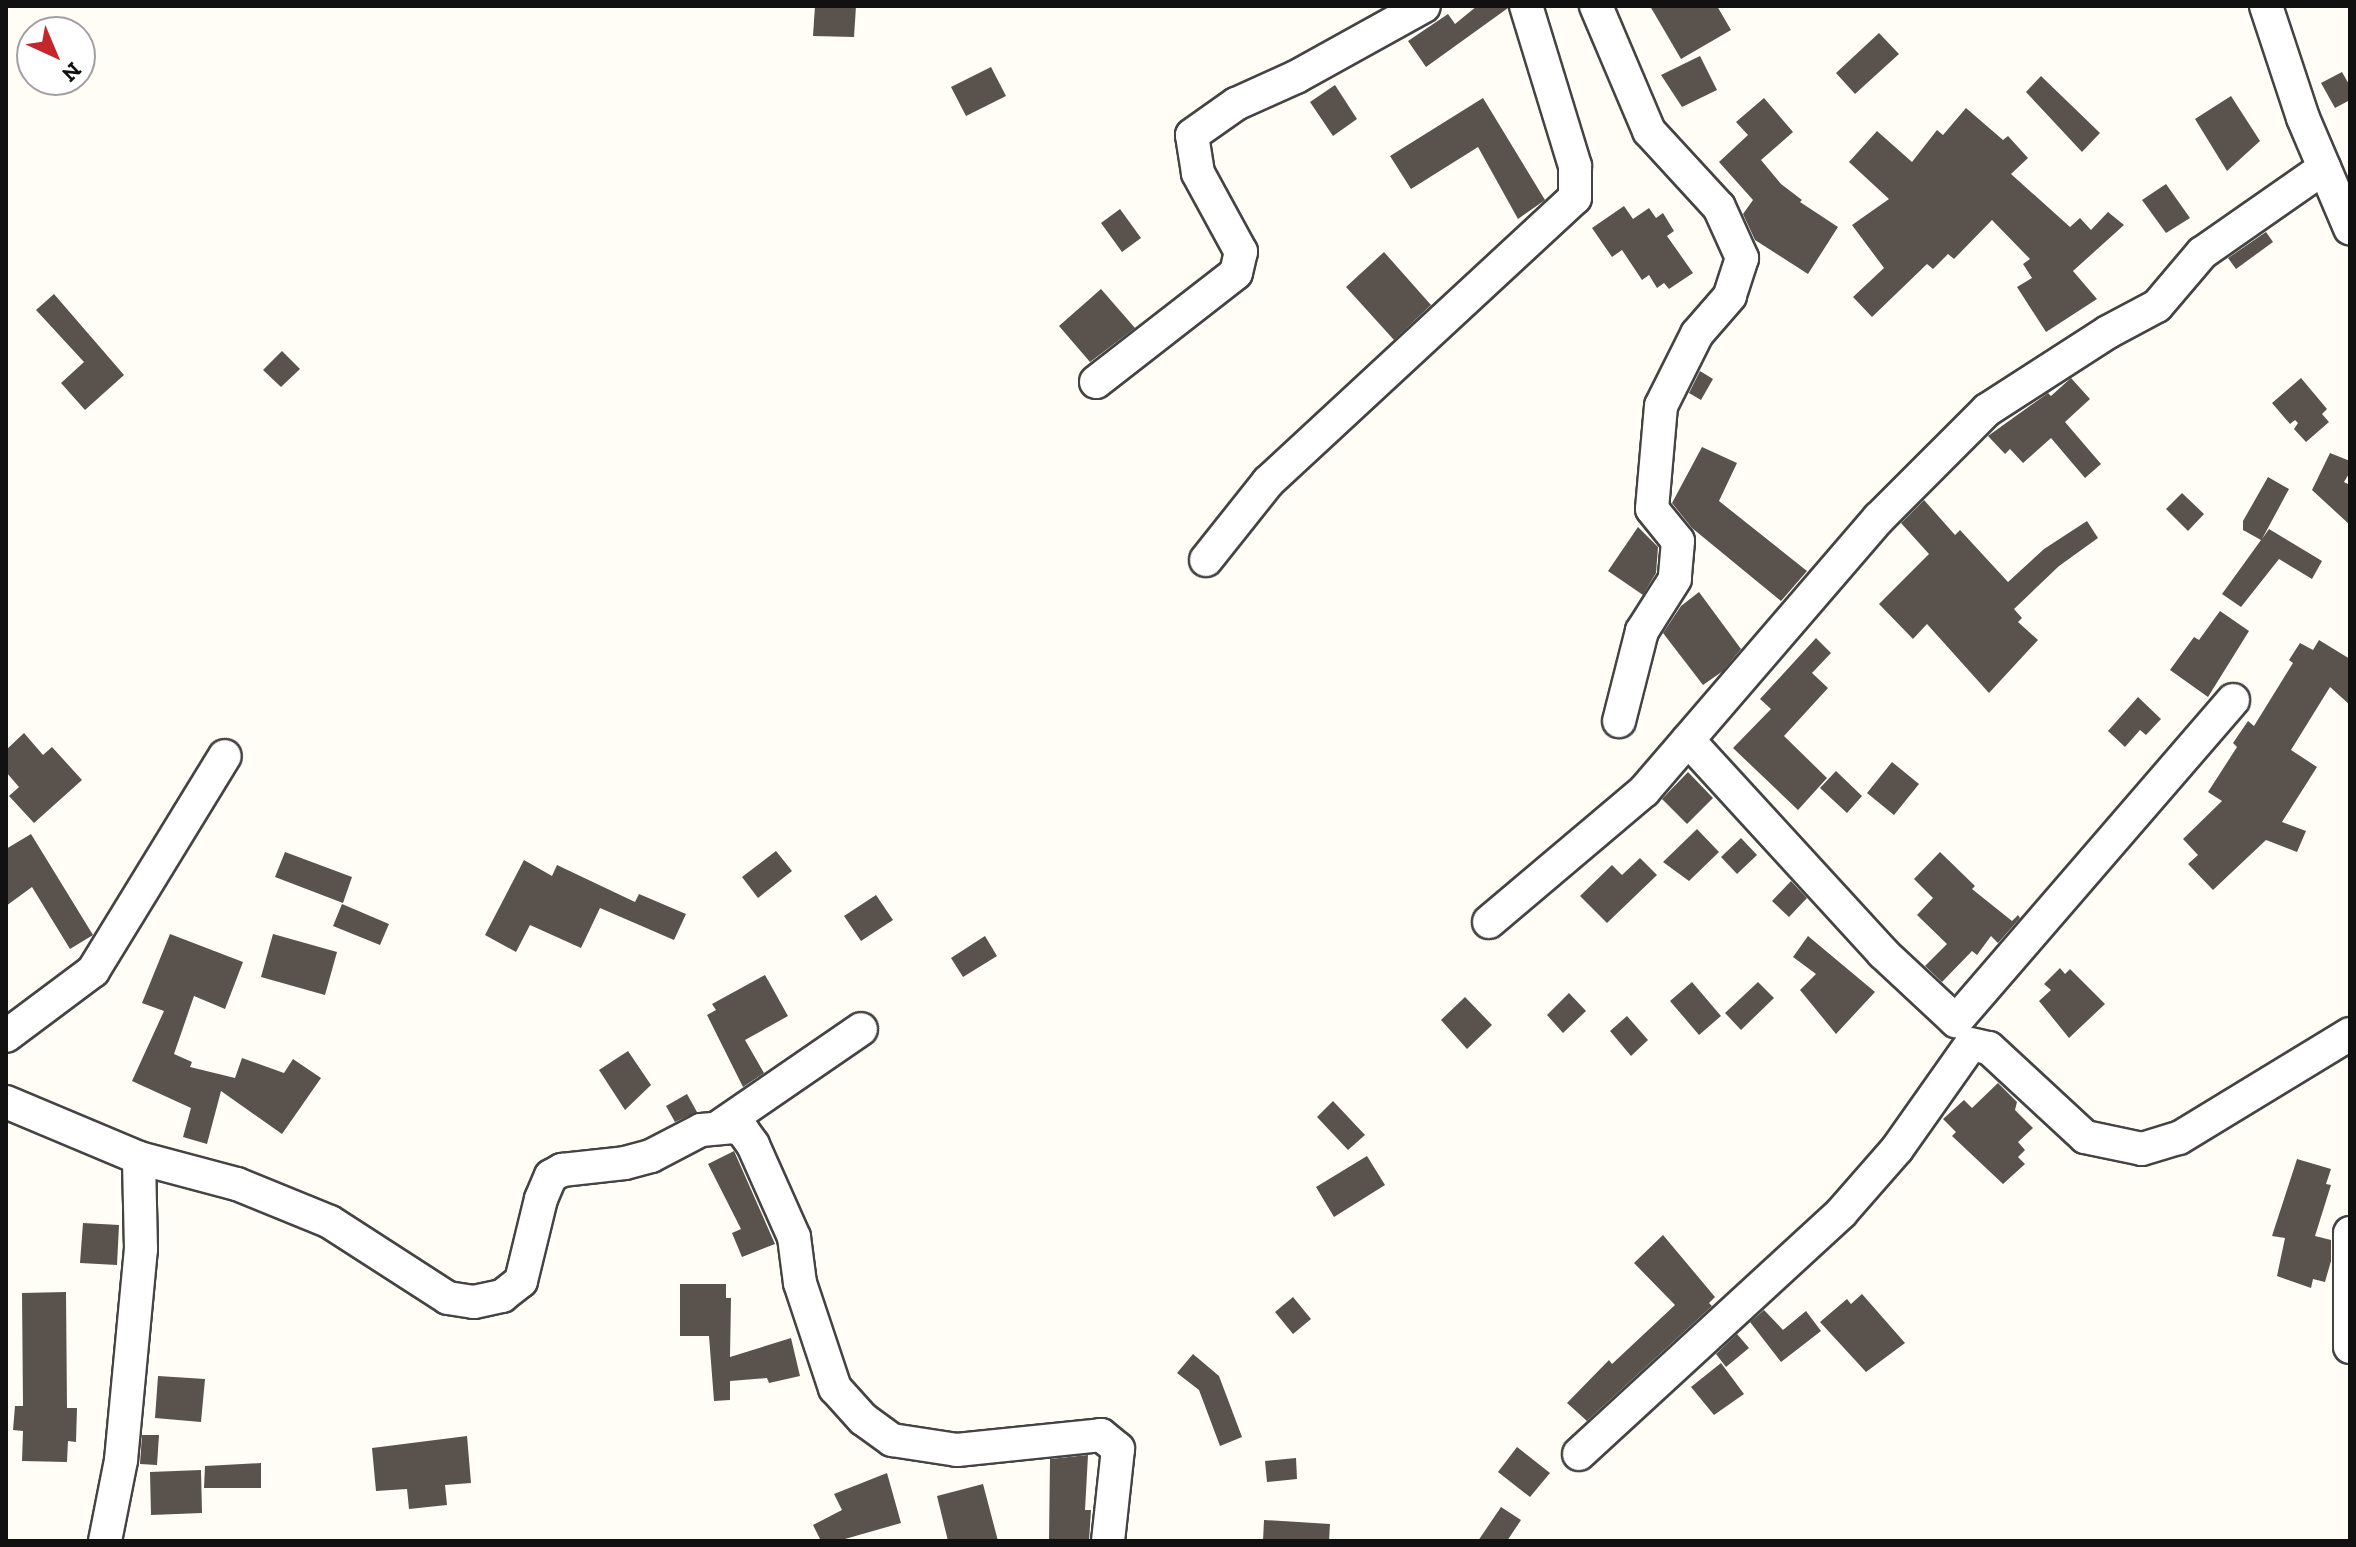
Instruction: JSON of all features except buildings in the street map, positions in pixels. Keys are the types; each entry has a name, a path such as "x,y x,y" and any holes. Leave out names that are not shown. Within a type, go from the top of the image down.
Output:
{"street":[{"path":"1096,382 1236,273 1241,252 1198,173 1192,135 1236,104 1296,77 1424,6"},
{"path":"1206,560 1268,482 1575,198 1575,166 1526,6"},
{"path":"1596,6 1649,131 1719,207 1742,258 1730,296 1697,334 1661,406 1652,509 1678,541 1675,579 1642,631 1619,721"},
{"path":"2266,6 2303,118 2350,228"},
{"path":"1489,922 1644,791 1718,701 1760,659 1879,518 1987,410 2108,332 2157,306 2202,253 2324,168"},
{"path":"1688,740 1883,953 1956,1021 2233,700"},
{"path":"6,1036 93,971 225,756"},
{"path":"6,1102 139,1158 237,1184 330,1222 448,1298 474,1302 502,1296 521,1281 541,1199 551,1176 562,1170 625,1163 651,1156 701,1130 720,1126 861,1029"},
{"path":"1579,1454 1841,1213 1897,1149 1971,1044 1989,1048 2085,1137 2142,1149 2179,1138 2350,1034"},
{"path":"720,1126 743,1131 753,1145 794,1237 800,1283 835,1388 863,1419 892,1440 957,1450 1101,1435 1118,1449 1108,1541"},
{"path":"105,1541 121,1460 141,1249 139,1158"},
{"path":"2350,1233 2350,1347"}]}
